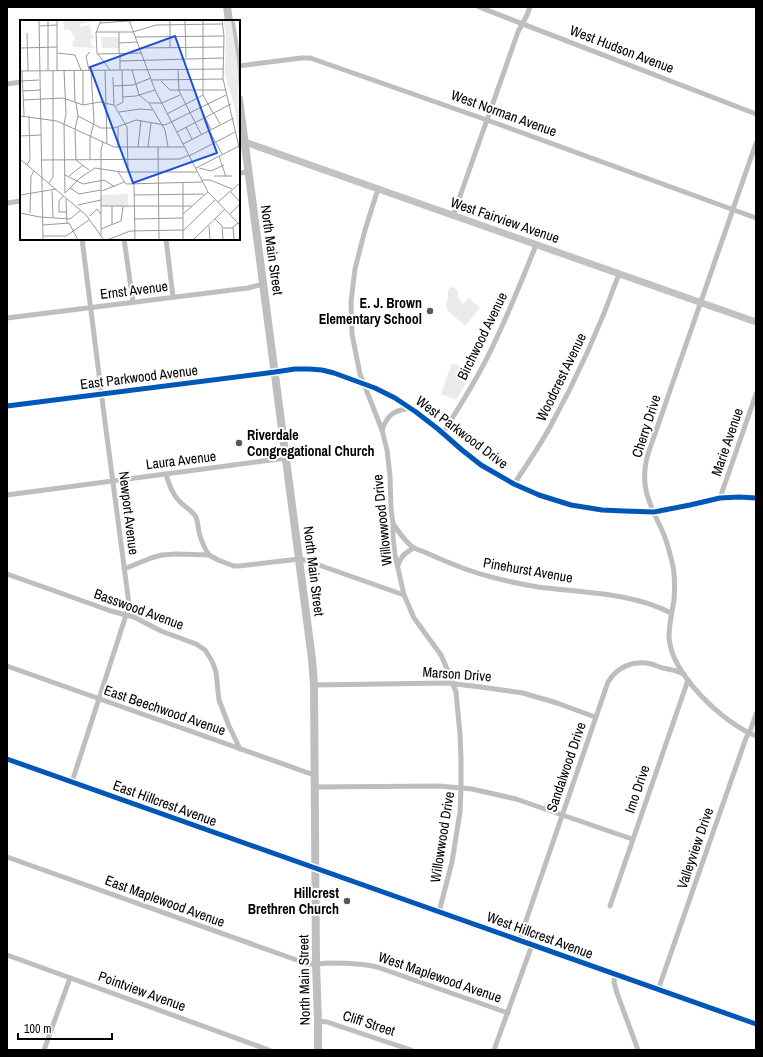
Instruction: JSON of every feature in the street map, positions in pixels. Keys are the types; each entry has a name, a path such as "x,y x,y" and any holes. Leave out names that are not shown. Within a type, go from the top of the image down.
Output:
{"main road":[{"path":"227,7 229,20"},
{"name":"North Main Street","path":"240,106 312,659 314,685 318,1050"}],"street":[{"name":"West Hudson Avenue","path":"479,7 756,114"},
{"path":"453,216 518,32 530,7"},
{"name":"West Norman Avenue","path":"240,66 310,58 487,120 756,218"},
{"path":"7,84 20,82"},
{"name":"West Fairview Avenue","path":"245,142 756,322"},
{"name":"Cherry Drive","path":"756,142 647,459 645,470 645,482 649,500 664,535 672,560 674,598 670,621 670,642 675,660 688,680 708,703 733,724 756,736"},
{"path":"240,173 248,172"},
{"name":"Willowwood Drive","path":"378,190 358,254 352,288 352,334 360,374 382,430 389,464 393,538 404,595 414,618 441,655 456,692 460,734 462,788 454,855 439,912"},
{"path":"7,203 20,201"},
{"name":"Newport Avenue","path":"72,782 129,604 82,240"},
{"path":"124,240 133,302"},
{"path":"166,240 173,297"},
{"name":"Birchwood Avenue","path":"442,433 460,406 498,336 536,245"},
{"name":"Woodcrest Avenue","path":"514,484 550,427 574,380 606,309 619,274"},
{"name":"Ernst Avenue","path":"7,318 248,288 263,284"},
{"name":"West Parkwood Drive","path":"275,372 295,369 322,370 364,383 387,394 410,408 481,465 514,484 571,505 624,512 654,512 690,506 720,498 756,498"},
{"name":"East Parkwood Avenue","path":"7,406 275,372"},
{"name":"Marie Avenue","path":"720,498 756,394"},
{"path":"382,430 386,419 393,413 400,409 410,408"},
{"name":"Laura Avenue","path":"7,495 286,458"},
{"path":"166,474 171,491 175,497 189,508 196,517 204,547 209,555"},
{"name":"Pinehurst Avenue","path":"393,524 414,548 453,565 511,582 538,587 622,597 658,606 671,613"},
{"path":"398,565 406,552 414,548"},
{"path":"124,569 151,558 162,555 176,554 209,555 234,566 299,558 404,595"},
{"name":"Basswood Avenue","path":"7,574 111,611 126,614 139,619 161,630 196,644 204,650 212,661 216,672 219,700 240,749"},
{"name":"Sandalwood Drive","path":"519,941 608,682 614,674 624,666 637,663 652,664 684,674"},
{"name":"East Beechwood Avenue","path":"7,666 314,775"},
{"name":"Imo Drive","path":"610,906 688,680"},
{"name":"Marson Drive","path":"314,685 453,684 481,687 523,693 596,717"},
{"name":"Valleyview Drive","path":"658,990 756,714"},
{"name":"East Hillcrest Avenue","path":"7,759 316,868"},
{"path":"315,787 439,786 462,788 516,799 632,839"},
{"name":"East Maplewood Avenue","path":"7,857 308,964 316,964"},
{"name":"West Hillcrest Avenue","path":"316,868 756,1024"},
{"path":"494,1050 532,945"},
{"name":"Pointview Avenue","path":"7,955 269,1050"},
{"name":"West Maplewood Avenue","path":"316,964 353,963 377,967 508,1013"},
{"path":"615,975 614,982 617,993 638,1050"},
{"path":"44,1050 70,978"},
{"name":"Cliff Street","path":"318,1021 327,1022 411,1050"}],"shaded area":[{"path":"451,287 458,291 459,298 463,304 469,298 480,308 465,326 447,310 446,304 448,290"},
{"path":"452,363 473,371 456,400 441,394"}],"cycle path":[{"path":"7,406 295,369 322,370 375,388 395,398 438,429 481,465 514,484 539,495 571,505 602,510 654,512 720,498 756,498"},
{"path":"7,759 756,1024"}],"place":[{"name":"E. J. Brown Elementary School","path":"430,311"},
{"name":"Riverdale Congregational Church","path":"239,443"},
{"name":"Hillcrest Brethren Church","path":"347,901"}]}
